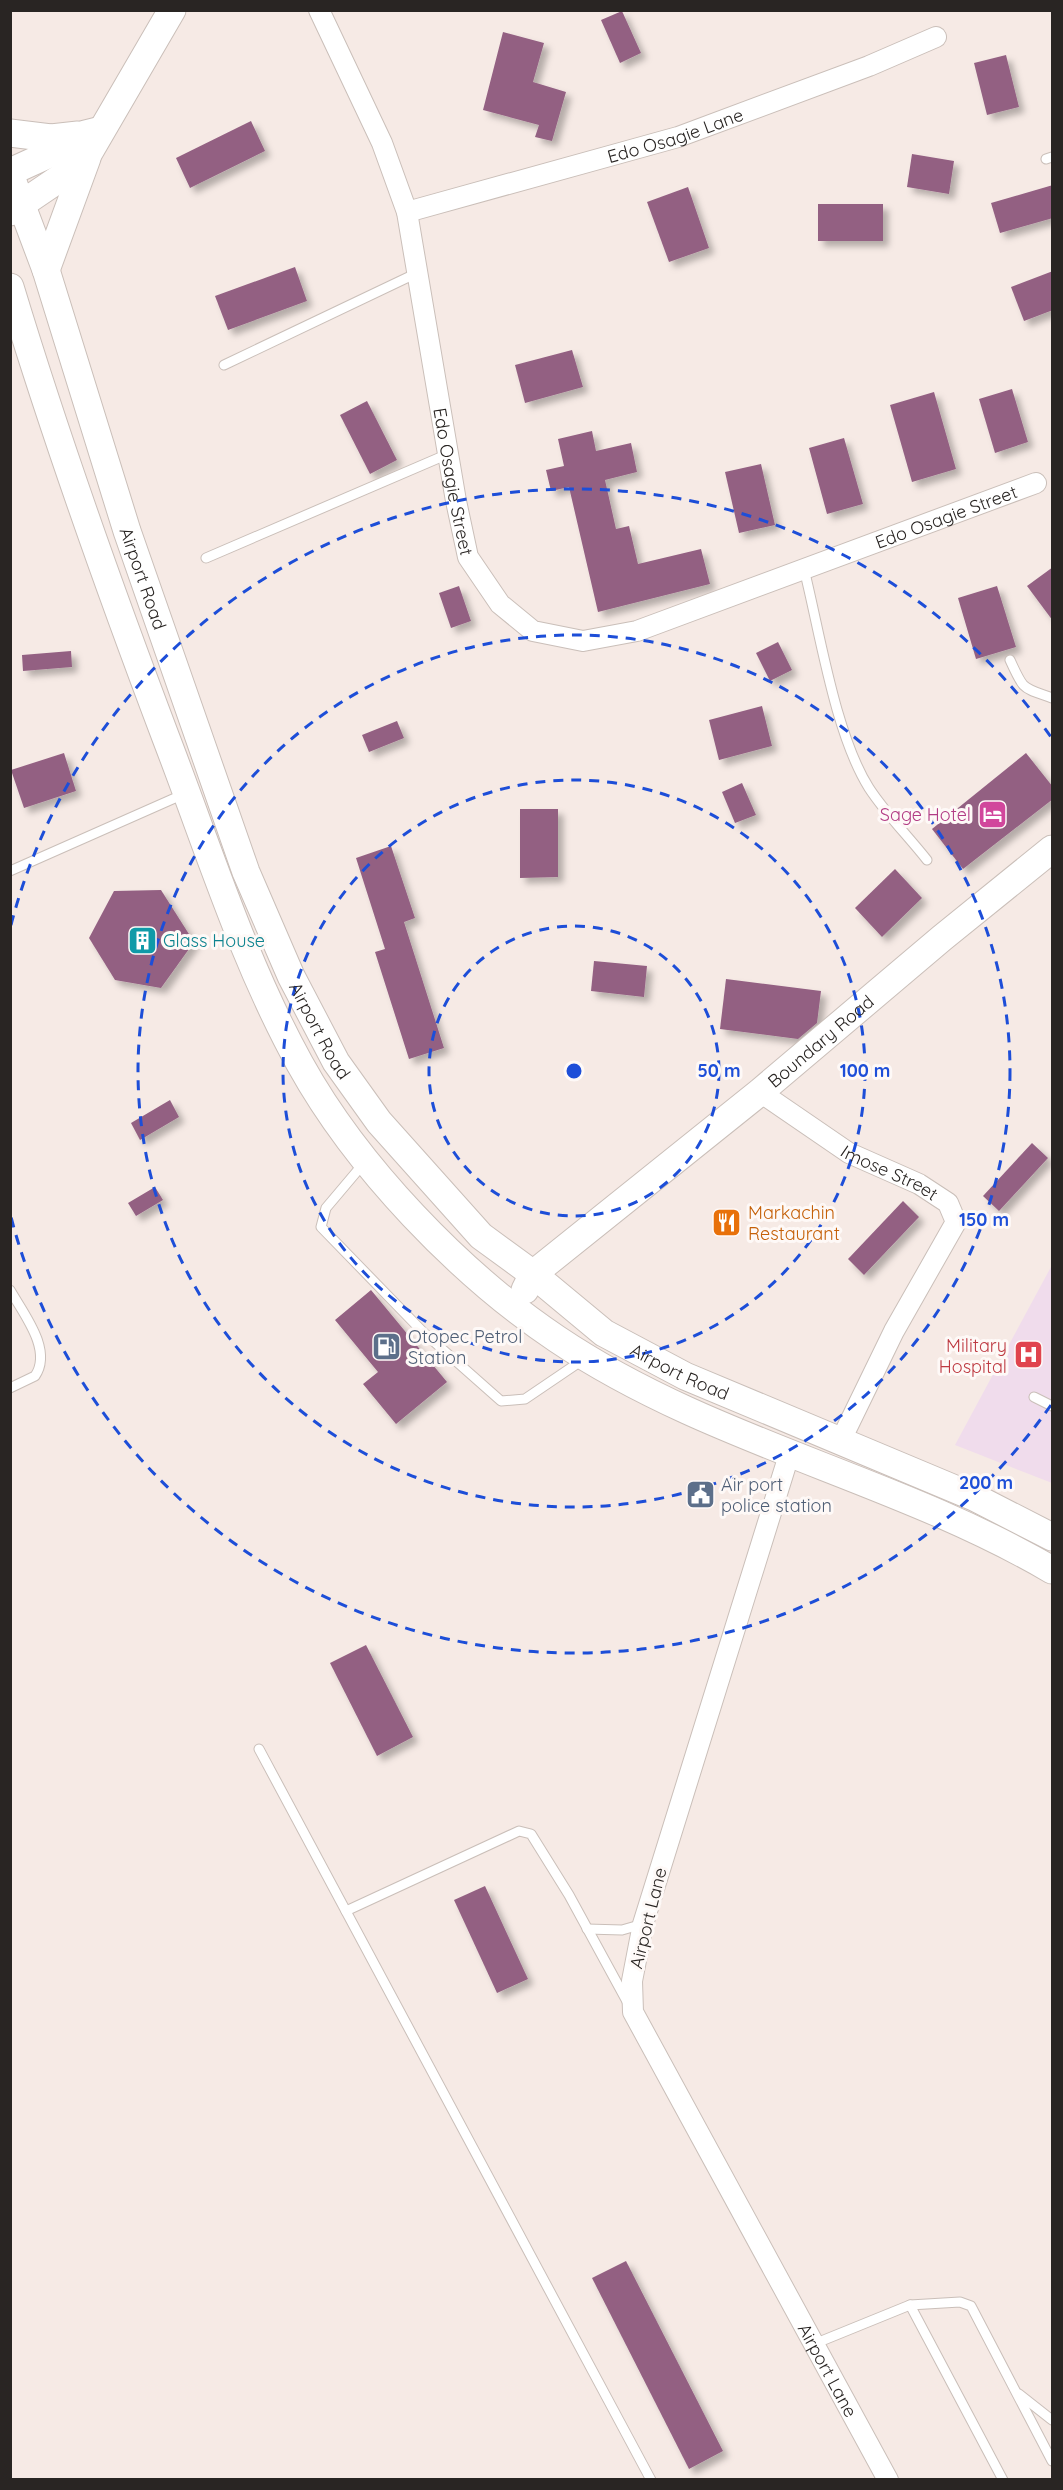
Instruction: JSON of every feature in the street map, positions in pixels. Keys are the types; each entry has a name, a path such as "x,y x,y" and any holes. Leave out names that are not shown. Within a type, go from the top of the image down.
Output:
{"main road":[{"path":"16,210 69,172 172,10"},
{"path":"10,133 51,138 92,138"},
{"path":"10,173 67,146 92,138"},
{"path":"46,270 92,138"},
{"name":"Airport Road","path":"10,173 16,210 46,270 127,531 246,872 291,976 336,1062 379,1122 481,1236 533,1274 604,1333 685,1376 974,1497 1053,1538"},
{"name":"Airport Road","path":"10,288 133,651 237,928 276,1017 302,1067 346,1133 367,1159 442,1246 490,1289 558,1340 690,1411 789,1455 899,1496 1008,1546 1053,1570"},
{"name":"Boundary Road","path":"516,1309 533,1274 760,1092 942,938 1053,849"},
{"path":"1008,1546 1023,1522"}],"street":[{"name":"Edo Osagie Street","path":"319,10 382,143 407,212 468,557 500,604 533,630 583,641 637,631 1036,483"},
{"name":"Edo Osagie Lane","path":"407,212 678,137 869,66 936,37"},
{"name":"Imose Street","path":"760,1092 849,1153 919,1184 948,1203 956,1222 894,1331 841,1440"},
{"name":"Airport Lane","path":"789,1455 643,1924 632,1981 633,2012 888,2480"},
{"path":"1023,1522 1053,1527"}],"lane":[{"path":"224,365 417,273"},
{"path":"206,558 448,454"},
{"path":"804,569 841,721 855,761 870,789 927,860"},
{"path":"1011,660 1021,683 1030,692 1053,698"},
{"path":"10,871 188,793"},
{"path":"367,1159 326,1208 321,1227 423,1332 501,1401 525,1399 587,1357"},
{"path":"10,1290 36,1338 42,1361 35,1376 10,1388"},
{"path":"1034,1396 1053,1406"},
{"path":"259,1749 651,2480"},
{"path":"346,1911 519,1831 526,1832 556,1875 633,2012"},
{"path":"587,1929 622,1930 643,1924"},
{"path":"814,2344 910,2305 960,2302 970,2306 1053,2461"},
{"path":"910,2305 1003,2480"},
{"path":"1016,2392 1053,2421"}],"shaded area":[{"name":"Military Hospital","path":"1052,1265 1052,1483 955,1445"}],"building":[{"path":"622,11 641,53 620,63 601,20"},
{"path":"503,32 544,43 533,82 566,92 552,141 535,137 539,125 483,110"},
{"path":"1006,55 1019,107 987,115 974,63"},
{"path":"251,121 265,151 190,188 176,158"},
{"path":"912,154 954,161 949,194 907,187"},
{"path":"1053,185 1053,218 1000,233 991,203"},
{"path":"688,187 709,248 669,262 647,202"},
{"path":"818,204 883,204 883,241 818,241"},
{"path":"295,267 307,301 228,330 215,296"},
{"path":"1053,271 1053,310 1024,321 1011,287"},
{"path":"572,350 583,387 525,403 515,365"},
{"path":"1012,389 1028,442 995,453 979,399"},
{"path":"934,392 956,469 912,482 890,405"},
{"path":"367,401 397,460 370,474 340,415"},
{"path":"592,431 596,451 631,443 637,472 605,480 616,529 629,526 638,564 701,549 710,584 598,612 569,487 551,491 546,470 564,466 558,439"},
{"path":"844,438 863,504 827,514 809,448"},
{"path":"761,464 775,525 739,533 725,472"},
{"path":"1053,567 1053,621 1027,586"},
{"path":"459,586 471,621 451,628 439,593"},
{"path":"997,586 1016,647 976,659 958,598"},
{"path":"778,642 792,670 770,681 756,653"},
{"path":"71,651 72,667 23,671 22,655"},
{"path":"762,706 772,746 719,760 709,720"},
{"path":"397,721 404,738 369,752 362,735"},
{"path":"64,753 76,791 24,808 11,770"},
{"name":"Sage Hotel","path":"1026,753 1053,787 1053,799 963,869 932,829"},
{"path":"742,783 756,815 735,823 722,792"},
{"path":"520,809 558,809 558,877 520,878"},
{"path":"391,846 415,918 404,922 444,1048 409,1059 375,952 385,949 356,858"},
{"path":"895,869 922,898 882,937 855,908"},
{"name":"Glass House","path":"161,890 194,942 161,988 115,980 89,938 114,891"},
{"path":"594,961 647,966 644,997 591,991"},
{"path":"726,979 821,991 817,1023 798,1039 720,1029"},
{"path":"170,1100 179,1117 140,1140 131,1123"},
{"path":"1032,1143 1048,1158 999,1211 983,1196"},
{"path":"155,1187 163,1200 136,1216 128,1203"},
{"path":"903,1201 919,1217 864,1275 848,1259"},
{"name":"Otopec Petrol Station","path":"371,1290 447,1382 396,1424 363,1384 378,1372 335,1320"},
{"path":"366,1645 413,1737 377,1756 330,1663"},
{"path":"485,1886 528,1979 497,1993 454,1900"},
{"path":"626,2261 723,2451 689,2469 592,2278"}],"place":[{"name":"Sage Hotel","path":"992,814"},
{"name":"Glass House","path":"142,940"},
{"name":"Markachin Restaurant","path":"727,1222"},
{"name":"Otopec Petrol Station","path":"387,1346"},
{"name":"Military Hospital","path":"1028,1355"},
{"name":"Air port police station","path":"700,1494"}]}
